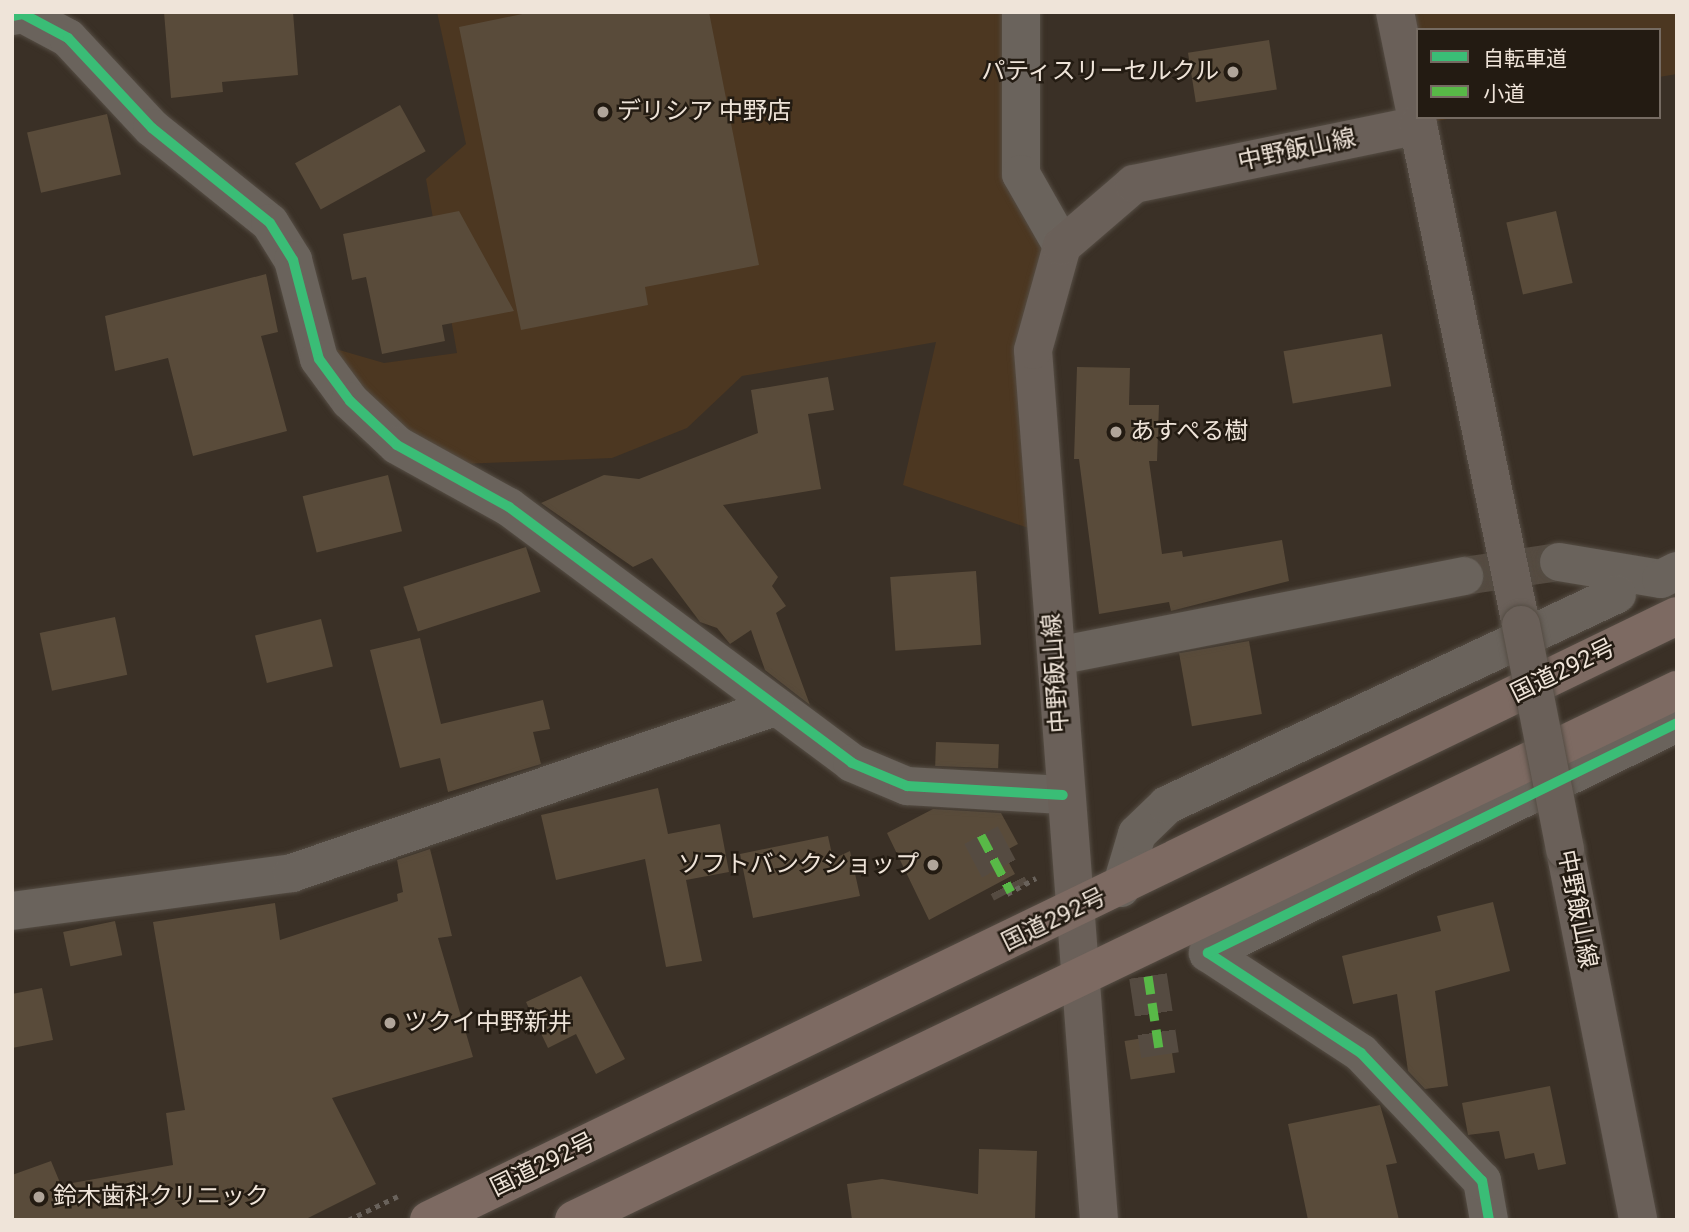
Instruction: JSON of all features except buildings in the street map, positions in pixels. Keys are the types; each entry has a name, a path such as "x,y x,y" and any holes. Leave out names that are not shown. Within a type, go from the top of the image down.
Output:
{"highway":[{"name":"国道292号","path":"429,1220 1074,911 1677,616"},
{"path":"574,1220 1677,690"}],"main road":[{"path":"1395,12 1416,115"},
{"path":"1417,119 1418,125"},
{"name":"中野飯山線","path":"1099,1220 1063,795 1057,656 1033,350 1062,246 1134,184 1418,125 1639,1220"}],"street":[{"path":"1021,12 1021,174 1062,246"},
{"path":"19,14 68,38 152,128 270,223 293,260 319,359 350,401 397,445 509,507 852,763 907,786 1063,795"},
{"path":"1559,562 1661,579 1677,571"},
{"path":"1057,656 1464,576"},
{"path":"1121,887 1137,834 1167,805 1617,594"},
{"path":"12,911 292,873 775,707"},
{"path":"1489,1220 1482,1181 1361,1053 1208,953 1677,723"}],"shaded area":[{"path":"437,12 1021,12 1021,174 1062,246 1033,350 1046,534 903,485 936,342 742,376 687,428 612,458 437,465 315,343 384,363 457,353 426,179 466,144"},
{"path":"1395,12 1677,12 1677,74 1661,77 1661,28 1416,28 1416,115"},
{"path":"1417,119 1447,119 1418,125"}],"tunnel":[{"path":"1464,576 1559,562"},
{"path":"981,835 1011,892"},
{"path":"1148,976 1160,1055"}],"marked path":[{"path":"981,835 1011,892"},
{"path":"1148,976 1160,1055"}],"cycle path":[{"path":"12,16 23,14 68,38 152,128 270,223 293,260 319,359 350,401 397,445 509,507 852,763 907,786 1063,795"},
{"path":"1489,1220 1482,1181 1361,1053 1208,953 1677,723"}],"place":[{"name":"パティスリーセルクル","path":"1233,72"},
{"name":"デリシア 中野店","path":"603,112"},
{"name":"あすぺる樹","path":"1116,432"},
{"name":"ソフトバンクショップ","path":"933,865"},
{"name":"ツクイ中野新井","path":"390,1023"},
{"name":"鈴木歯科クリニック","path":"39,1197"}]}
